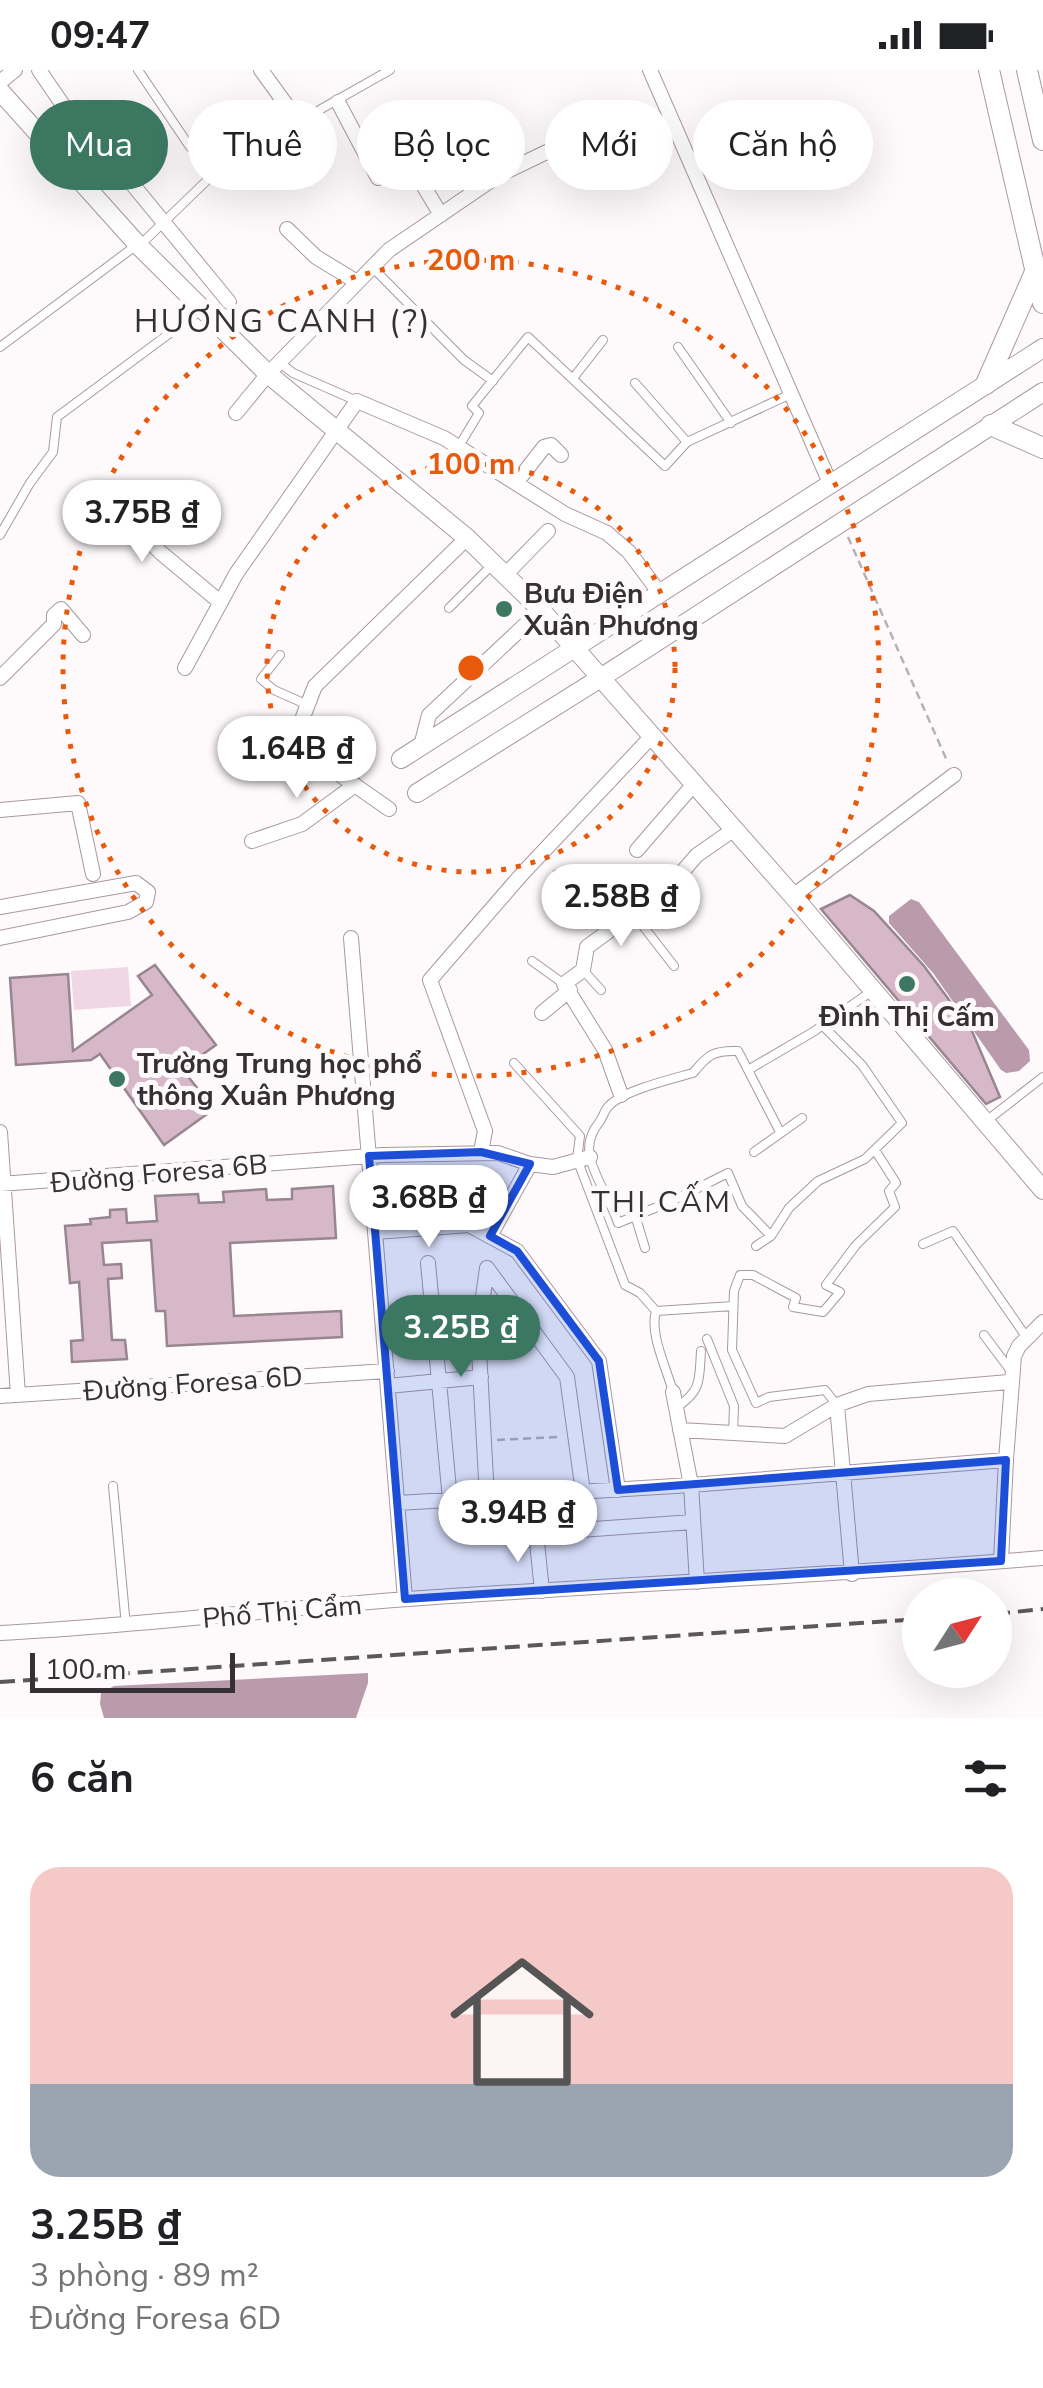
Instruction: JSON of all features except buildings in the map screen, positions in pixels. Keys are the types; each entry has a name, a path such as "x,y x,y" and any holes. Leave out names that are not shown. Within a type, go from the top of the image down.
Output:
{"main road":[{"path":"989,70 1043,303"},
{"path":"1029,70 1043,140"},
{"path":"986,384 1035,272"},
{"path":"990,425 1043,448"}],"street":[{"path":"0,82 14,70"},
{"path":"39,70 67,112 229,302"},
{"path":"261,70 282,100"},
{"path":"650,70 830,483"},
{"path":"0,91 201,310 273,368 337,433 466,538 541,610 794,896 1043,1190"},
{"path":"338,102 357,138"},
{"path":"236,413 273,368 390,250 499,175 545,153"},
{"path":"426,190 441,215"},
{"path":"286,229 316,257 357,282"},
{"path":"401,759 1043,348"},
{"path":"418,793 1043,392"},
{"path":"185,668 236,574 357,401 458,447 622,544 659,592"},
{"path":"516,483 544,447 551,445 561,455"},
{"path":"98,489 160,552 220,602"},
{"path":"500,569 548,531"},
{"path":"389,809 326,765 303,716 315,686 466,538"},
{"path":"0,678 54,624 54,614 61,610 82,635"},
{"path":"422,746 429,715 541,610"},
{"path":"481,1152 485,1131 430,980 471,930 652,736"},
{"path":"794,896 954,775"},
{"path":"637,850 694,784"},
{"path":"252,840 302,824 356,786"},
{"path":"0,810 78,803 92,874"},
{"path":"542,1014 583,970 588,947 670,886 696,855 733,830"},
{"path":"0,907 136,883 148,892 146,902 128,912 0,938"},
{"path":"351,938 405,1599"},
{"path":"567,987 604,1050 621,1095"},
{"path":"0,1132 18,1395"},
{"name":"Đường Foresa 6B","path":"2,1184 128,1169 369,1156 481,1152 498,1153 530,1164"},
{"path":"490,1236 530,1164 552,1167 584,1158"},
{"path":"375,1232 469,1225 517,1251 599,1361 618,1490"},
{"path":"428,1263 450,1500"},
{"path":"487,1498 478,1332 487,1268 567,1377 583,1492"},
{"path":"1001,1562 1010,1376 1018,1346 1043,1322"},
{"name":"Đường Foresa 6D","path":"0,1396 387,1379 439,1382 480,1376"},
{"path":"680,1430 785,1436 838,1405 868,1394 1010,1376"},
{"path":"673,1392 690,1485 697,1582"},
{"path":"838,1405 852,1574"},
{"path":"398,1503 1006,1460"},
{"path":"510,1535 693,1522"},
{"path":"536,1533 542,1591"},
{"name":"Phố Thị Cẩm","path":"0,1633 126,1626 405,1599 852,1574 1043,1558"}],"lane":[{"path":"138,70 188,144"},
{"path":"338,102 390,70"},
{"path":"0,347 138,245 198,190"},
{"path":"372,267 464,360 493,381"},
{"path":"0,535 53,452 58,418 201,310"},
{"path":"458,447 479,412 472,406 528,337 665,466 687,442 793,393"},
{"path":"574,377 603,340"},
{"path":"678,347 731,423"},
{"path":"273,368 357,401"},
{"path":"634,383 687,442"},
{"path":"449,608 500,569"},
{"path":"280,655 261,679 274,690 308,704"},
{"path":"556,874 607,932"},
{"path":"633,913 674,966"},
{"path":"532,961 567,987"},
{"path":"583,970 601,990"},
{"path":"748,1070 874,990"},
{"path":"756,1246 772,1236 789,1208 818,1181 865,1159 902,1124 862,1065 822,1025"},
{"path":"772,1236 742,1206 728,1173 618,1223 584,1158 592,1130 621,1095 693,1073 702,1060 720,1050 738,1051 780,1132"},
{"path":"514,1063 578,1133 625,1285 640,1293 656,1311"},
{"path":"985,1122 1043,1077"},
{"path":"754,1152 802,1118"},
{"path":"578,1133 592,1130"},
{"path":"838,1405 826,1390 756,1402 732,1350 733,1306 740,1275 753,1276 796,1298 794,1307 823,1312 840,1292 826,1286 856,1245 894,1207 889,1192 896,1183 874,1150"},
{"path":"635,1216 646,1248"},
{"path":"923,1244 954,1231 1026,1338"},
{"path":"656,1311 733,1306"},
{"path":"656,1311 656,1333 673,1392"},
{"path":"984,1335 1010,1376"},
{"path":"707,1339 734,1406 733,1435"},
{"path":"676,1408 694,1396 701,1351"},
{"path":"112,1486 126,1626"}],"path":[{"path":"841,522 954,775"},
{"path":"484,1440 575,1436"}],"highlighted area":[{"path":"481,1152 530,1164 490,1236 517,1251 599,1361 618,1490 1006,1460 1001,1561 405,1599 369,1156"}],"shaded area":[{"path":"911,899 919,902 1029,1050 1030,1061 1019,1071 1001,1070 933,973 889,923 889,916"},
{"path":"128,967 131,1006 74,1010 71,971"},
{"path":"368,1673 356,1718 104,1718 100,1704 101,1693 114,1686"}],"railway":[{"path":"1012,1612 1043,1609"},
{"path":"0,1682 902,1620"}],"place":[{"name":"Bưu Điện Xuân Phương","path":"504,609"},
{"name":"Đình Thị Cấm","path":"907,984"},
{"name":"Trường Trung học phổ thông Xuân Phương","path":"117,1079"}],"district":[{"name":"HƯƠNG CANH (?)","path":"283,321"},
{"name":"THỊ CẤM","path":"662,1202"}]}
